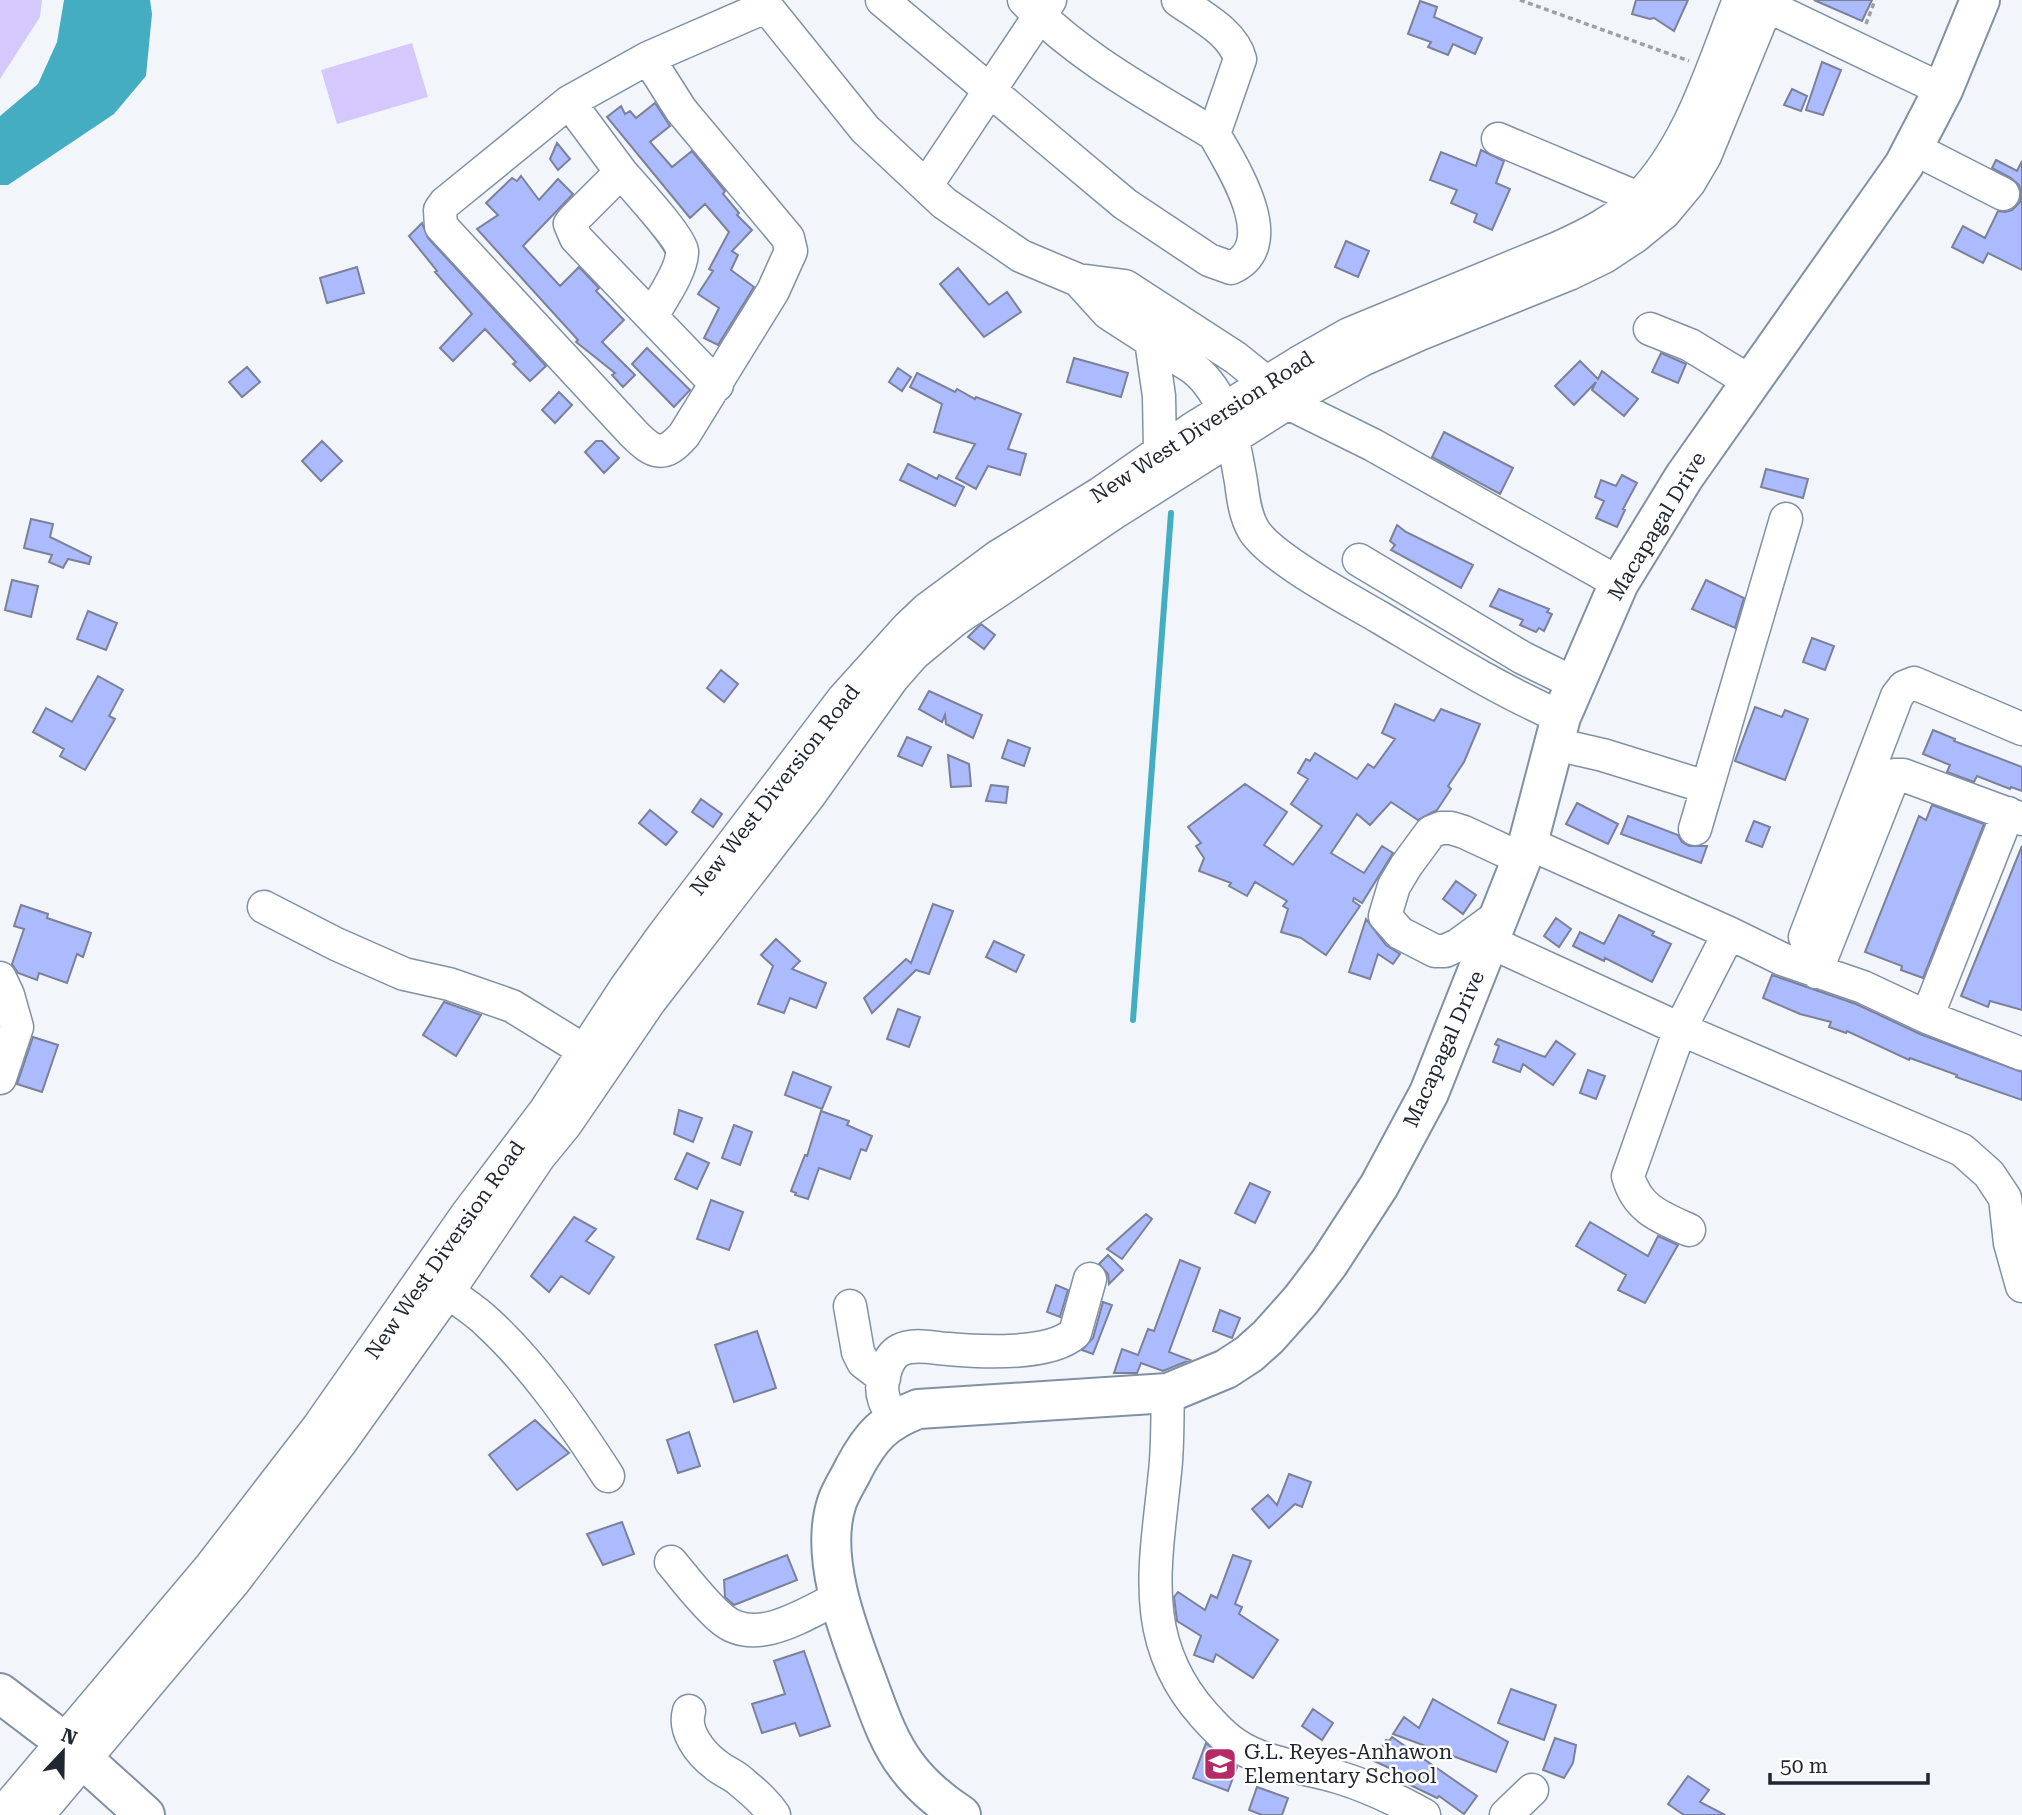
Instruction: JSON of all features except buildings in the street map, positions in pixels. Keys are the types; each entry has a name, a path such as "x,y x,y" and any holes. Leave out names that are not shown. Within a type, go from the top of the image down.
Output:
{"main road":[{"name":"Macapagal Drive","path":"961,1815 942,1802 906,1765 882,1721 838,1598 832,1527 837,1502 859,1458 879,1430 894,1418 918,1409 1168,1392 1226,1369 1249,1354 1293,1309 1329,1263 1379,1186 1429,1093 1525,851 1563,715 1619,583 1684,477 1904,164 1943,90 1980,0"},
{"path":"0,1693 74,1750 145,1815"}],"street":[{"path":"882,0 990,91 1125,204 1209,260 1231,268 1242,263 1253,243 1255,219 1234,170 1214,134 1107,69 1038,5 990,91 926,187"},
{"path":"1178,0 1228,37 1237,47 1241,59 1214,134"},
{"path":"1758,1 1943,90"},
{"name":"New West Diversion Road","path":"1,1815 74,1750 233,1583 341,1442 665,981 809,796 892,679 914,654 955,620 1114,513 1228,423 1277,393 1349,334 1590,233 1638,198 1666,166 1680,143 1712,69 1758,1"},
{"name":"New West Diversion Road","path":"1277,393 1569,274 1604,257 1636,236 1664,213 1689,183 1705,156 1758,1"},
{"path":"648,58 681,110 791,244 792,251 773,291 717,384 677,443 659,452 648,448 441,226 440,210 445,203 569,102 648,58 763,4 865,129 944,203 1021,256 1078,280 1125,286 1236,358 1277,393 1619,583"},
{"path":"569,102 621,172 676,238 682,251 680,265 652,316"},
{"path":"1498,139 1638,198"},
{"path":"1913,148 2003,194"},
{"path":"621,172 574,219 570,224 571,229 576,238 717,384"},
{"path":"1078,280 1108,313 1203,376 1228,423 1247,513 1253,529 1265,543 1319,582 1504,690 1563,715"},
{"path":"1160,451 1161,347 1188,326"},
{"path":"1650,329 1690,345 1751,382"},
{"name":"New West Diversion Road","path":"38,1815 74,1750 319,1426 467,1214 545,1111 664,934 843,699 927,609 997,556 1099,494 1160,451 1228,423"},
{"path":"1695,829 1786,519"},
{"path":"1319,582 1363,553 1523,658 1563,715 1603,755 1706,788"},
{"path":"1504,690 1523,658"},
{"path":"1805,937 1897,696 1904,687 1914,683 2022,729"},
{"path":"1816,972 1894,775 1903,775 2015,816 1927,1017"},
{"path":"2022,1054 1927,1017 1863,987 1782,959 1729,933 1525,851 1451,828 1431,832 1394,886 1385,916 1400,933 1435,951 1445,951 1496,927 1680,1030 1962,1150 1989,1174 2005,1198 2010,1243 2022,1286"},
{"path":"264,907 336,944 404,974 449,985 512,1006 585,1051"},
{"path":"1689,1230 1660,1217 1641,1203 1632,1191 1628,1175 1680,1030 1729,933"},
{"path":"0,978 8,995 16,1027 0,1078"},
{"path":"894,1418 883,1398 884,1378 890,1359 898,1351 914,1346 989,1352 1022,1350 1057,1343 1075,1333 1090,1279"},
{"path":"448,1292 485,1320 530,1367 581,1433 608,1476"},
{"path":"850,1306 858,1352 863,1362 884,1378"},
{"path":"1168,1392 1166,1469 1155,1559 1158,1631 1176,1677 1198,1709 1226,1740 1259,1757 1341,1778 1399,1801 1423,1815"},
{"path":"671,1562 724,1620 739,1628 757,1630 776,1627 838,1598"},
{"path":"689,1710 687,1730 713,1763 736,1778 767,1805 774,1815"},
{"path":"1506,1815 1532,1790"}],"path":[{"path":"1520,0 1712,69"}],"shaded area":[{"path":"0,0 42,0 40,17 0,79"},
{"path":"412,43 428,97 337,124 321,70"}],"water":[{"path":"64,0 150,0 152,14 146,76 114,114 8,185 0,185 0,116 38,84 57,42"}],"waterway":[{"path":"1133,1020 1171,513"}],"place":[{"name":"G.L. Reyes-Anhawon Elementary School","path":"1220,1764"}]}
